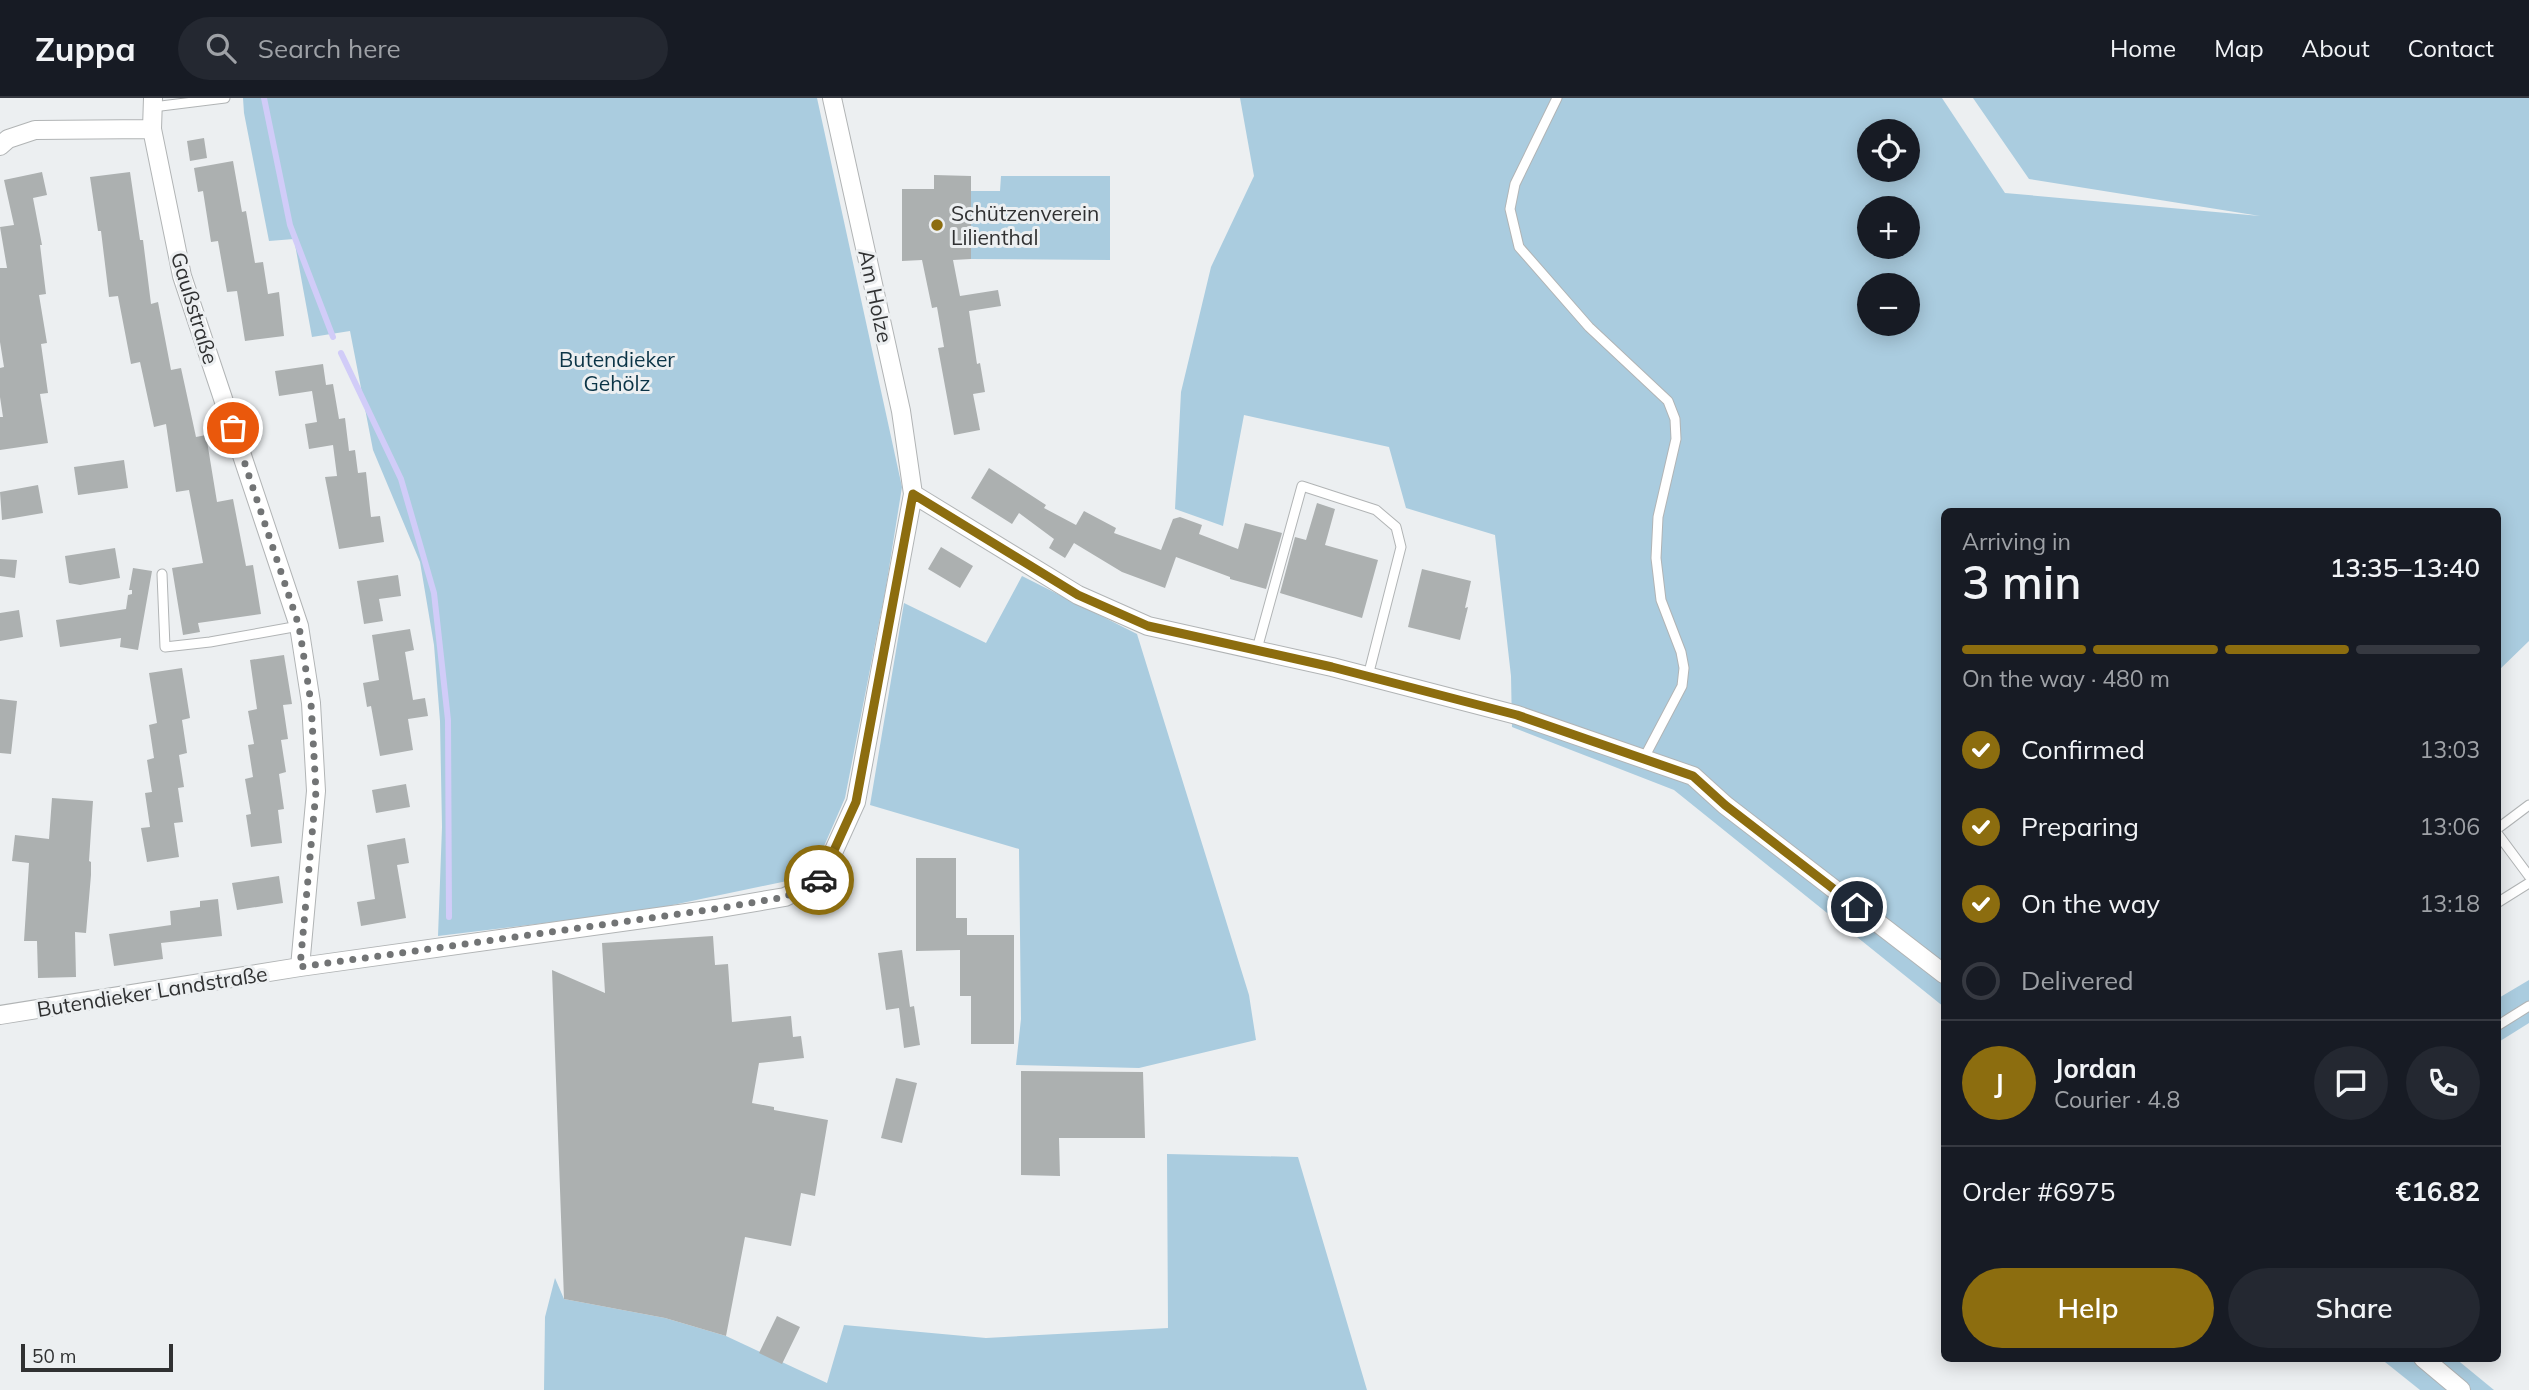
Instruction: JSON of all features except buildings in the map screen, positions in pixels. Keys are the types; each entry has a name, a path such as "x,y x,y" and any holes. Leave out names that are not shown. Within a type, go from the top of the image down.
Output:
{"street":[{"name":"Am Holze","path":"832,98 901,411 913,494"},
{"name":"Gaußstraße","path":"153,102 152,130 182,276 299,626 311,703 316,791 300,967"},
{"path":"0,146 8,139 35,130 152,130"},
{"path":"913,494 1078,595 1148,626 1257,649 1517,715 1693,776 1725,805 1941,972"},
{"name":"Butendieker Landstraße","path":"0,1015 300,967 715,909 785,897 821,879 856,802 913,494"},
{"path":"2428,1362 2461,1390"}],"lane":[{"path":"153,102 225,98"},
{"path":"1557,98 1515,184 1510,209 1519,247 1589,327 1668,401 1675,419 1676,439 1658,517 1656,558 1661,600 1681,652 1684,668 1682,686 1644,758"},
{"path":"1257,649 1302,486 1376,510 1395,527 1401,547 1368,676"},
{"path":"162,574 165,647 299,626"},
{"path":"2501,828 2529,805"},
{"path":"2501,837 2529,876"},
{"path":"2501,900 2529,883"},
{"path":"2501,1024 2529,1006"}],"green space":[{"name":"Butendieker Gehölz","path":"243,98 817,98 902,487 886,587 845,798 811,876 644,911 438,936 442,827 440,721 434,645 420,562 373,450 350,331 312,337 294,239 269,241"},
{"path":"1240,98 1942,98 2005,193 2260,216 2029,179 1973,98 2529,98 2529,641 2501,668 2501,508 1941,508 1941,1005 1674,790 1512,727 1511,676 1495,535 1406,508 1389,447 1244,415 1223,526 1175,509 1181,392 1211,267 1254,176"},
{"path":"1001,176 1110,176 1110,260 971,259 971,191 1000,191"},
{"path":"1022,576 1137,634 1249,995 1256,1040 1139,1068 1016,1065 1021,1019 1019,849 870,805 904,603 986,643"},
{"path":"2529,980 2529,1023 2501,1040 2501,997"},
{"path":"1167,1154 1298,1157 1367,1390 544,1390 545,1317 555,1278 564,1299 665,1318 726,1336 827,1383 844,1325 986,1338 1168,1328"},
{"path":"2385,1362 2460,1362 2494,1390 2420,1390"}],"waterway":[{"path":"264,98 290,225 333,337"},
{"path":"341,353 401,479 434,593 448,720 449,917"}],"way so far":[{"path":"233,428 299,626 311,703 316,791 300,967 715,909 785,897 819,880"}],"place":[{"name":"Schützenverein Lilienthal","path":"937,225"}],"route":[{"path":"819,880 856,802 913,494 1078,595 1148,626 1332,667 1517,715 1693,776 1725,805 1857,907"}]}
